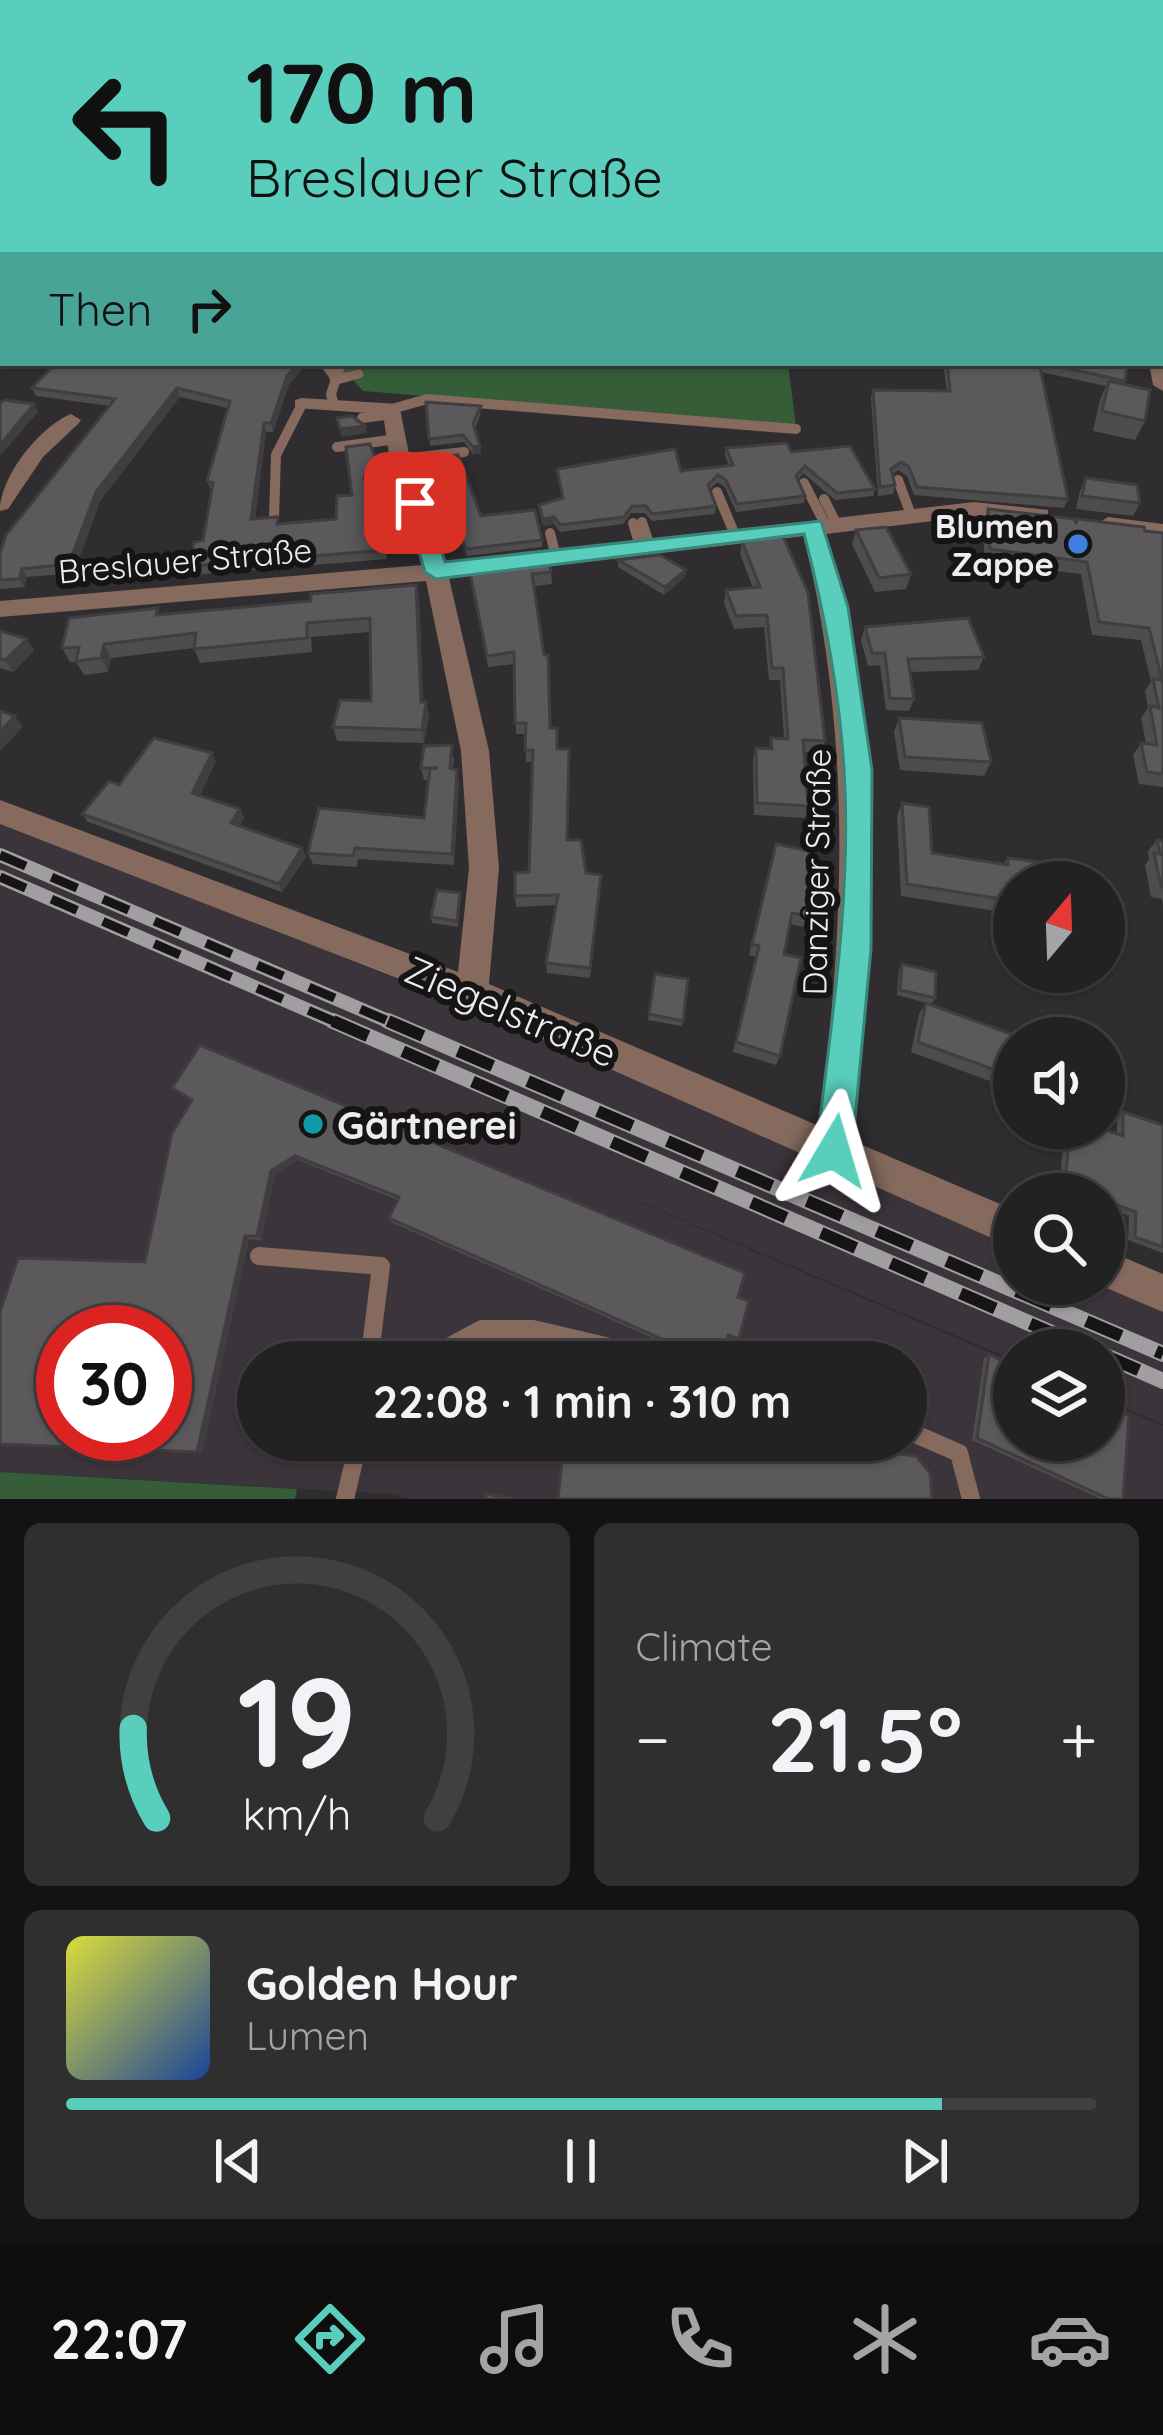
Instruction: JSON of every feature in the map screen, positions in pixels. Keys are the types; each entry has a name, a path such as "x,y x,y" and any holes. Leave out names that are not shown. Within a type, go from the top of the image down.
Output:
{"street":[{"path":"302,404 335,392 398,443 436,572 475,751 481,809 484,868 472,992"},
{"path":"0,504 35,453 71,420"},
{"name":"Breslauer Straße","path":"0,609 436,572 548,546 641,534 740,535 825,518 985,508 1163,531"},
{"name":"Danziger Straße","path":"825,518 858,770 856,949 834,1151"},
{"name":"Ziegelstraße","path":"0,812 472,992 993,1220"},
{"path":"1125,1277 1163,1293"}],"lane":[{"path":"325,366 335,392"},
{"path":"335,392 341,366"},
{"path":"335,392 359,374"},
{"path":"375,485 428,399 796,429"},
{"path":"274,518 276,455 302,404"},
{"path":"362,418 398,443 430,450"},
{"path":"367,451 398,443"},
{"path":"338,447 398,443 464,452"},
{"path":"898,480 911,515"},
{"path":"803,483 825,518"},
{"path":"721,492 740,535"},
{"path":"384,529 450,512"},
{"path":"259,1256 381,1266 372,1341"},
{"path":"460,1341 482,1329 533,1329 584,1341"},
{"path":"927,1439 958,1453 971,1499"},
{"path":"345,1499 353,1461"}],"shaded area":[{"path":"0,820 516,1027 993,1233 993,1305 1125,1305 1125,1292 1163,1306 1163,1424 1125,1408 1125,1329 993,1329 993,1351 520,1151 993,1354 993,1461 1125,1461 1125,1410 1163,1426 1163,1499 410,1499 392,1494 0,1472"}],"green space":[{"path":"340,366 788,366 796,426 363,391"},
{"path":"0,1472 297,1489 295,1499 0,1499"}],"building":[{"path":"53,366 296,366 287,376 271,423 264,423 251,519 278,517 277,524 336,519 337,496 352,495 346,447 370,444 378,466 367,469 364,479 368,485 379,486 379,511 373,522 385,530 385,550 190,566 194,542 203,541 213,483 207,481 230,401 177,388 96,492 69,564 22,569 19,579 0,580 6,535 115,399 32,388"},
{"path":"947,366 1040,366 1068,499 917,487 909,467 901,462 891,469 895,485 880,487 873,390 950,391"},
{"path":"1057,366 1128,366 1125,381"},
{"path":"1109,381 1150,390 1145,421 1102,411"},
{"path":"426,402 481,406 473,423 480,446 473,447 463,435 429,439"},
{"path":"0,403 34,404 0,445"},
{"path":"352,416 365,426 340,429 337,418"},
{"path":"787,443 791,452 850,446 875,489 837,493 805,466 796,476 805,496 737,504 726,480 718,475 708,485 716,506 652,514 646,506 632,506 624,517 560,525 554,517 543,519 539,505 563,498 557,469 675,449 681,471 733,465 726,448"},
{"path":"458,455 481,516 535,510 542,540 466,549 452,513 458,501 446,494 433,458"},
{"path":"1086,478 1137,485 1140,503 1082,496"},
{"path":"988,509 1163,533 1163,774 1147,772 1141,743 1157,745 1150,706 1159,708 1153,679 1162,680 1149,628 1099,622 1087,562 990,549"},
{"path":"886,527 911,574 879,578 856,530"},
{"path":"783,536 808,593 825,741 803,740 808,806 757,803 756,748 772,749 771,738 788,739 783,668 772,668 767,615 736,616 726,590 760,587 742,541"},
{"path":"660,555 686,570 665,587 618,560"},
{"path":"548,559 551,572 532,574 544,655 548,655 550,728 557,728 557,749 569,749 567,840 581,840 586,873 601,875 590,968 546,963 558,895 515,896 515,873 529,872 533,750 525,750 526,723 515,723 514,652 487,656 469,568"},
{"path":"416,585 421,702 426,702 422,730 333,727 340,700 371,701 370,618 307,623 307,638 194,649 196,633 104,644 101,658 76,661 79,647 62,648 69,618 158,608 156,615 311,601 311,594"},
{"path":"968,618 984,657 908,659 914,699 890,698 885,653 872,653 865,627"},
{"path":"0,631 27,639 5,660 0,659"},
{"path":"0,711 15,716 0,731"},
{"path":"899,718 982,723 991,762 905,757"},
{"path":"154,738 212,753 192,793 240,809 231,823 302,848 279,884 82,814 109,781 119,785"},
{"path":"452,745 450,768 457,770 452,854 355,848 353,856 308,853 319,808 424,818 430,769 438,768 421,768 424,746"},
{"path":"902,803 929,807 932,853 993,863 993,898 907,884"},
{"path":"1157,840 1163,841 1163,887 1154,853 1160,854"},
{"path":"776,844 815,852 807,916 792,913 784,954 801,958 780,1056 736,1042 759,946 752,944"},
{"path":"437,890 460,893 457,921 431,917"},
{"path":"902,964 936,972 935,998 900,990"},
{"path":"655,974 688,979 683,1021 649,1014"},
{"path":"926,1003 993,1027 993,1069 918,1042"},
{"path":"200,1045 745,1273 738,1297 749,1301 739,1339 728,1335 726,1341 667,1341 389,1218 399,1197 295,1156 271,1171 257,1236 245,1236 197,1452 192,1452 192,1305 36,1305 36,1445 0,1444 0,1312 18,1258 145,1262 172,1133 192,1100 172,1088"},
{"path":"1125,1113 1163,1125 1163,1247 1135,1237 1136,1212 1125,1208 1125,1173 1066,1173 1068,1149 1125,1149"},
{"path":"989,1355 993,1357 993,1445 977,1438"},
{"path":"1125,1414 1129,1416 1123,1499 1109,1499 1027,1461 1125,1461"},
{"path":"562,1461 920,1461 930,1473 932,1499 558,1499"}],"railway":[{"path":"0,855 391,1022"},
{"path":"0,877 340,1024"},
{"path":"333,1021 1043,1329"},
{"path":"391,1022 395,1024"},
{"path":"391,1022 1163,1354"},
{"path":"1125,1364 1163,1381"}],"place":[{"name":"Blumen Zappe","path":"1078,544"},
{"name":"Gärtnerei","path":"313,1124"}],"route":[{"path":"415,503 436,572 813,526 836,607 858,770 856,949 834,1151"}]}
